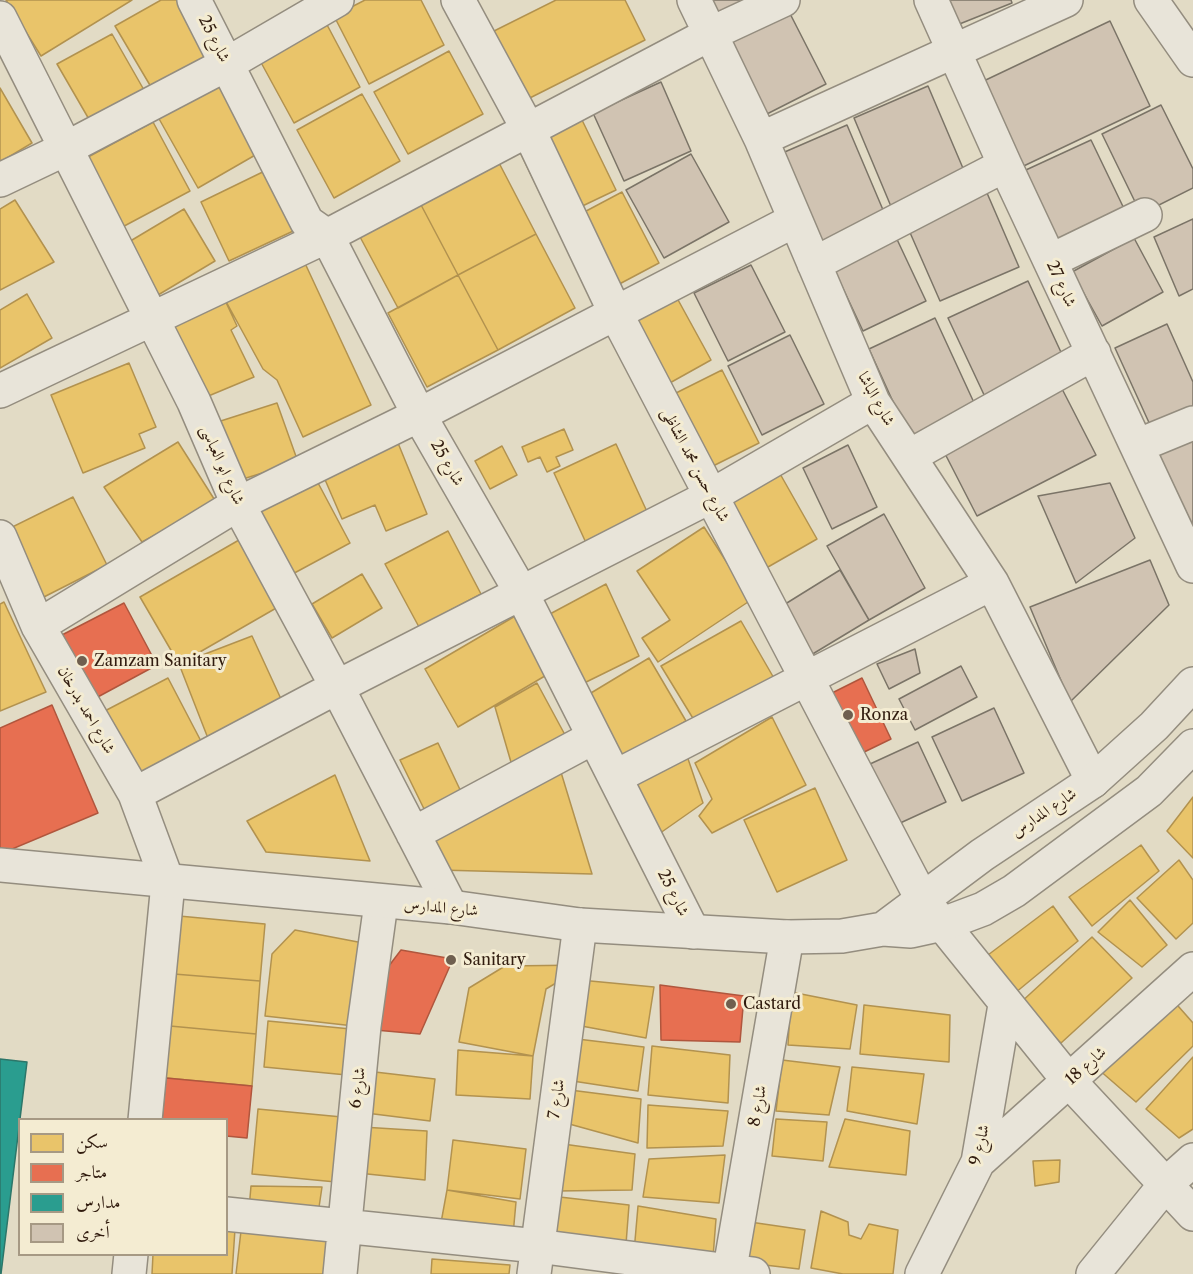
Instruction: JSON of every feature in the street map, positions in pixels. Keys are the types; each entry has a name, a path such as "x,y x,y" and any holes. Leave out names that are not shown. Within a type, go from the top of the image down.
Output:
{"street":[{"name":"شارع 25","path":"194,0 307,222 327,236 419,415 522,594 693,932"},
{"path":"0,180 65,149 226,64 337,0"},
{"name":"شارع حسن محمد الشاظى","path":"458,0 528,129 615,314 921,899 1069,1081 1193,1214"},
{"name":"شارع الباشا","path":"694,0 761,140 873,402 992,583 1093,781"},
{"path":"0,391 327,236 710,34 783,0"},
{"name":"شارع 27","path":"931,0 1005,165 1193,566"},
{"path":"761,140 1066,0"},
{"path":"1151,0 1193,60"},
{"name":"شارع ابو العباسى","path":"0,18 194,402 238,504 337,687 451,907"},
{"path":"814,264 1005,165"},
{"path":"1050,261 1145,215"},
{"path":"38,626 238,504 419,415 795,220"},
{"path":"910,456 1094,353"},
{"path":"135,794 337,687 711,496 873,402"},
{"path":"1137,446 1193,423"},
{"name":"شارع احمد بدرخان","path":"0,537 38,626 135,794 168,883"},
{"path":"615,777 992,583"},
{"name":"شارع المدارس","path":"883,930 982,855 1093,781 1154,726 1193,684"},
{"path":"413,834 594,737"},
{"name":"شارع المدارس","path":"0,865 381,903 451,907 580,925 787,937 842,936 883,930 911,931 943,924 983,909 1014,891 1149,791 1193,746"},
{"path":"145,1118 168,883"},
{"name":"شارع 6","path":"340,1274 364,1026 381,903"},
{"name":"شارع 7","path":"536,1260 580,925"},
{"name":"شارع 8","path":"737,1273 787,937"},
{"name":"شارع 18","path":"978,1162 1193,969"},
{"name":"شارع 9","path":"922,1274 978,1162 1005,1005"},
{"path":"1093,1274 1165,1185 1193,1160"},
{"path":"228,1214 345,1228 536,1260 737,1273"},
{"path":"129,1274 131,1256"}],"building: سكن":[{"path":"6,0 132,0 41,56"},
{"path":"161,0 179,0 213,58 154,92 115,26"},
{"path":"365,0 421,0 444,45 369,84 334,16"},
{"path":"556,0 625,0 645,40 502,112 468,44"},
{"path":"325,21 360,87 294,123 258,57"},
{"path":"112,34 144,90 90,121 57,64"},
{"path":"449,51 483,114 408,154 374,92"},
{"path":"225,80 264,150 198,188 158,117"},
{"path":"0,88 32,143 0,162"},
{"path":"362,94 400,161 334,198 297,130"},
{"path":"582,120 616,190 553,220 519,150"},
{"path":"153,122 190,191 113,232 77,163"},
{"path":"498,161 536,234 458,275 420,203"},
{"path":"275,166 304,226 229,261 201,202"},
{"path":"622,192 659,263 593,298 556,227"},
{"path":"15,200 54,262 0,290 0,209"},
{"path":"420,203 458,275 398,308 359,235"},
{"path":"184,209 215,261 153,298 122,246"},
{"path":"536,234 575,308 498,350 458,275"},
{"path":"303,259 371,405 303,437 277,380 263,369 223,296"},
{"path":"458,275 498,350 427,387 388,313"},
{"path":"27,294 52,338 0,368 0,310"},
{"path":"223,296 237,326 231,330 254,377 194,402 165,329"},
{"path":"677,298 711,360 650,394 615,332"},
{"path":"129,363 156,427 139,434 145,448 83,473 51,395"},
{"path":"722,370 759,443 689,478 652,405"},
{"path":"277,403 298,462 230,483 205,426"},
{"path":"564,429 573,450 556,457 560,466 547,472 540,457 528,462 522,447"},
{"path":"178,442 216,502 142,542 104,487"},
{"path":"398,443 427,514 386,531 375,505 342,519 323,475"},
{"path":"616,444 649,516 587,545 554,473"},
{"path":"502,446 517,475 490,489 475,461"},
{"path":"779,472 817,539 747,579 710,512"},
{"path":"317,481 350,543 287,577 254,514"},
{"path":"73,497 107,565 32,603 0,533"},
{"path":"704,527 751,600 658,662 642,638 670,620 637,571"},
{"path":"448,531 481,594 419,627 385,564"},
{"path":"239,540 278,607 179,664 140,597"},
{"path":"362,574 382,608 332,638 312,604"},
{"path":"606,584 639,656 572,689 535,622"},
{"path":"4,602 46,692 0,711 0,604"},
{"path":"517,615 550,673 458,727 425,669"},
{"path":"741,621 775,680 694,720 661,666"},
{"path":"252,636 287,712 211,746 179,664"},
{"path":"649,658 686,721 614,764 576,702"},
{"path":"168,678 203,745 134,781 99,714"},
{"path":"537,683 571,746 515,776 495,707"},
{"path":"772,717 806,785 712,833 699,816 712,799 695,763"},
{"path":"438,743 463,796 428,817 400,760"},
{"path":"684,747 703,803 656,836 627,776"},
{"path":"560,769 592,874 439,870 427,841"},
{"path":"335,775 370,861 266,852 247,821"},
{"path":"815,788 847,860 777,892 744,820"},
{"path":"1193,797 1193,858 1167,831"},
{"path":"1141,845 1159,871 1092,926 1069,897"},
{"path":"1179,860 1193,880 1193,923 1176,939 1137,898"},
{"path":"1130,900 1167,945 1142,967 1098,932"},
{"path":"1053,906 1078,941 1015,993 984,958"},
{"path":"179,916 265,924 260,981 174,974"},
{"path":"295,930 379,946 354,1026 265,1016 272,954"},
{"path":"1092,937 1132,978 1061,1043 1019,1004"},
{"path":"586,965 546,989 533,1056 459,1042 469,988 505,966"},
{"path":"174,974 260,981 256,1034 170,1026"},
{"path":"580,980 654,987 646,1038 576,1025"},
{"path":"791,992 857,1005 850,1049 788,1045"},
{"path":"1171,998 1193,1023 1193,1046 1136,1102 1098,1069"},
{"path":"864,1005 950,1015 949,1062 860,1054"},
{"path":"268,1021 351,1029 347,1075 264,1067"},
{"path":"170,1026 256,1034 252,1086 166,1078"},
{"path":"569,1038 644,1047 638,1091 566,1080"},
{"path":"652,1046 730,1055 728,1103 648,1095"},
{"path":"458,1050 533,1056 530,1099 456,1095"},
{"path":"1193,1057 1193,1129 1179,1138 1146,1109"},
{"path":"782,1060 840,1067 829,1115 776,1111"},
{"path":"852,1067 924,1074 917,1124 847,1111"},
{"path":"375,1072 435,1079 430,1121 366,1113"},
{"path":"562,1089 641,1099 638,1143 562,1122"},
{"path":"648,1105 728,1111 723,1146 647,1148"},
{"path":"258,1109 342,1117 336,1182 252,1174"},
{"path":"776,1119 827,1122 823,1161 772,1156"},
{"path":"845,1119 910,1131 906,1175 829,1167"},
{"path":"362,1127 427,1131 425,1180 358,1173"},
{"path":"453,1140 526,1149 520,1199 447,1190"},
{"path":"563,1144 635,1154 632,1190 557,1191"},
{"path":"725,1155 719,1203 643,1197 649,1159"},
{"path":"1060,1160 1059,1182 1035,1186 1033,1161"},
{"path":"251,1186 322,1187 318,1214 249,1209"},
{"path":"447,1190 516,1202 511,1257 436,1250"},
{"path":"551,1196 629,1205 626,1244 550,1233"},
{"path":"638,1206 716,1219 713,1257 634,1252"},
{"path":"821,1211 848,1222 849,1235 861,1239 869,1224 898,1230 893,1274 843,1274 811,1268"},
{"path":"743,1221 805,1230 799,1269 739,1262"},
{"path":"228,1228 235,1229 232,1274 152,1274 153,1256 228,1256"},
{"path":"241,1231 332,1242 329,1274 236,1274"},
{"path":"432,1259 510,1265 509,1274 431,1274"}],"building: متاجر":[{"path":"124,603 157,665 94,699 60,636"},
{"path":"862,678 891,739 858,755 830,694"},
{"path":"52,705 98,813 0,854 0,728"},
{"path":"401,950 453,959 420,1034 375,1030 382,975"},
{"path":"660,985 744,996 740,1042 661,1040"},
{"path":"166,1078 252,1086 247,1138 228,1136 228,1118 162,1118"}],"building: مدارس":[{"path":"0,1059 27,1062 20,1118 18,1118 18,1135 0,1274"}],"building: أخرى":[{"path":"705,0 762,0 715,22"},
{"path":"783,0 826,84 761,117 715,25"},
{"path":"942,0 1011,0 1012,3 952,27"},
{"path":"1110,21 1150,106 1011,172 971,87"},
{"path":"661,82 691,151 624,181 593,113"},
{"path":"928,86 968,180 895,216 854,118"},
{"path":"1161,105 1193,169 1193,188 1141,214 1102,134"},
{"path":"847,125 889,224 822,253 780,154"},
{"path":"1091,140 1129,219 1053,254 1015,175"},
{"path":"691,154 729,222 664,258 626,190"},
{"path":"987,193 1019,267 940,301 908,228"},
{"path":"1193,219 1193,289 1179,296 1154,237"},
{"path":"894,233 926,301 863,331 831,263"},
{"path":"1134,238 1163,292 1102,326 1072,272"},
{"path":"751,265 785,332 728,361 694,293"},
{"path":"1028,281 1066,363 986,399 948,318"},
{"path":"935,318 976,407 910,439 869,349"},
{"path":"1167,324 1193,382 1193,408 1151,427 1115,348"},
{"path":"790,335 824,404 762,435 728,366"},
{"path":"1059,383 1096,455 977,516 940,444"},
{"path":"1193,432 1193,533 1154,451"},
{"path":"848,445 877,507 832,529 803,468"},
{"path":"1110,483 1135,538 1076,583 1038,496"},
{"path":"884,514 925,588 869,620 827,546"},
{"path":"1150,560 1169,605 1070,702 1030,607"},
{"path":"840,570 869,620 811,655 782,606"},
{"path":"915,649 920,673 889,689 877,664"},
{"path":"961,666 977,697 915,730 899,699"},
{"path":"994,708 1024,773 962,801 932,737"},
{"path":"918,742 946,802 898,824 870,764"}],"place":[{"name":"Zamzam Sanitary","path":"82,661"},
{"name":"Ronza","path":"848,715"},
{"name":"Sanitary","path":"451,960"},
{"name":"Castard","path":"731,1004"}]}
